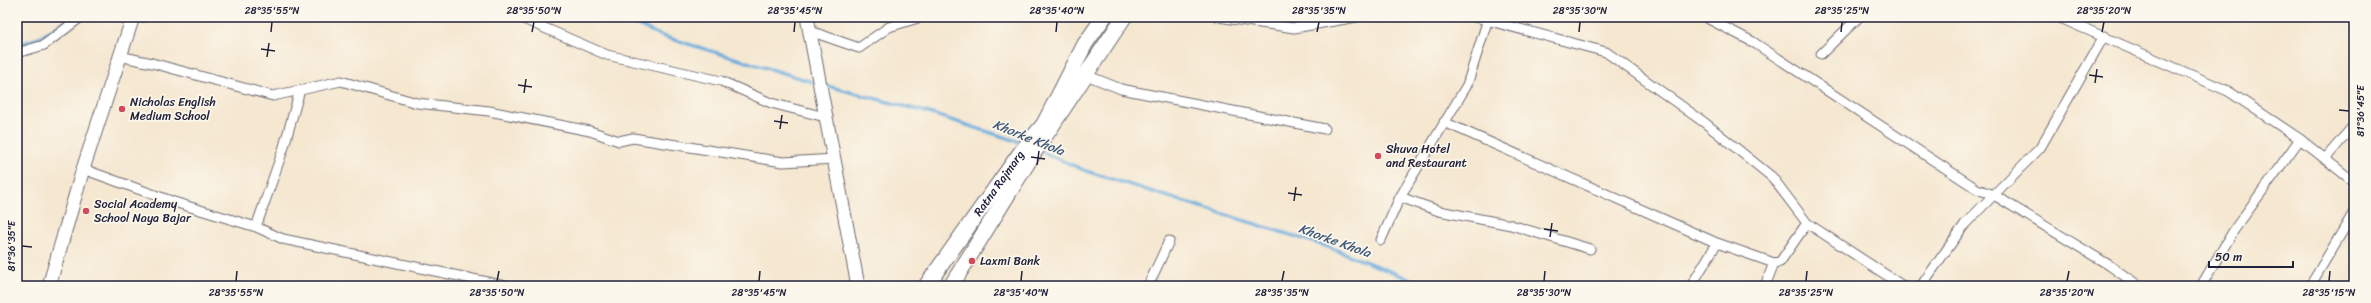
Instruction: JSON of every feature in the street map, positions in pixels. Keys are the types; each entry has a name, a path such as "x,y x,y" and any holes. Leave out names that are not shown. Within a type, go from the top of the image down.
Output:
{"main road":[{"path":"49,286 83,168 119,56 134,17"},
{"path":"808,17 818,64 825,117 835,159 858,286"},
{"name":"Ratna Rajmarg","path":"1050,123 1085,44 1104,17"},
{"name":"Ratna Rajmarg","path":"926,286 1086,75 1124,17"},
{"path":"951,286 1027,153"}],"street":[{"path":"17,54 44,45 81,17"},
{"path":"519,17 607,56 721,81 771,102 825,117"},
{"path":"810,31 859,48 889,27 921,17"},
{"path":"1218,17 1294,28 1357,17"},
{"path":"1475,17 1488,19 1606,52 1705,123 1772,178 1807,223 1903,286"},
{"path":"1705,17 1753,42 1977,189 1994,195 2109,264 2139,286"},
{"path":"1821,54 1859,17"},
{"path":"2058,17 2228,91 2300,139 2354,182"},
{"path":"1381,240 1400,197 1467,85 1488,19"},
{"path":"1921,286 1965,224 2040,148 2104,36"},
{"path":"119,56 152,63 273,96 341,81 417,103 489,111 590,131 618,140 633,138 783,162 835,159"},
{"path":"1086,75 1121,89 1325,128"},
{"path":"256,227 283,150 300,90"},
{"path":"1444,122 1717,243 1774,263 1780,262 1807,223"},
{"path":"2325,159 2354,125"},
{"path":"2201,286 2234,230 2300,139"},
{"path":"83,168 174,202 256,227 283,239 506,286"},
{"path":"1400,197 1438,211 1511,225 1590,249"},
{"path":"2310,286 2354,212"},
{"path":"1148,286 1169,241"},
{"path":"1691,286 1717,243"},
{"path":"1766,286 1774,263"}],"waterway":[{"name":"Khorke Khola","path":"17,45 39,38 73,17"},
{"name":"Khorke Khola","path":"620,17 662,36 816,83"},
{"name":"Khorke Khola","path":"824,85 926,112 1023,143"},
{"name":"Khorke Khola","path":"1040,151 1086,171 1326,246 1427,286"}],"place":[{"name":"Nicholas English Medium School","path":"122,109"},
{"name":"Shuva Hotel and Restaurant","path":"1378,156"},
{"name":"Social Academy School Naya Bajar","path":"86,211"},
{"name":"Laxmi Bank","path":"972,261"}]}
